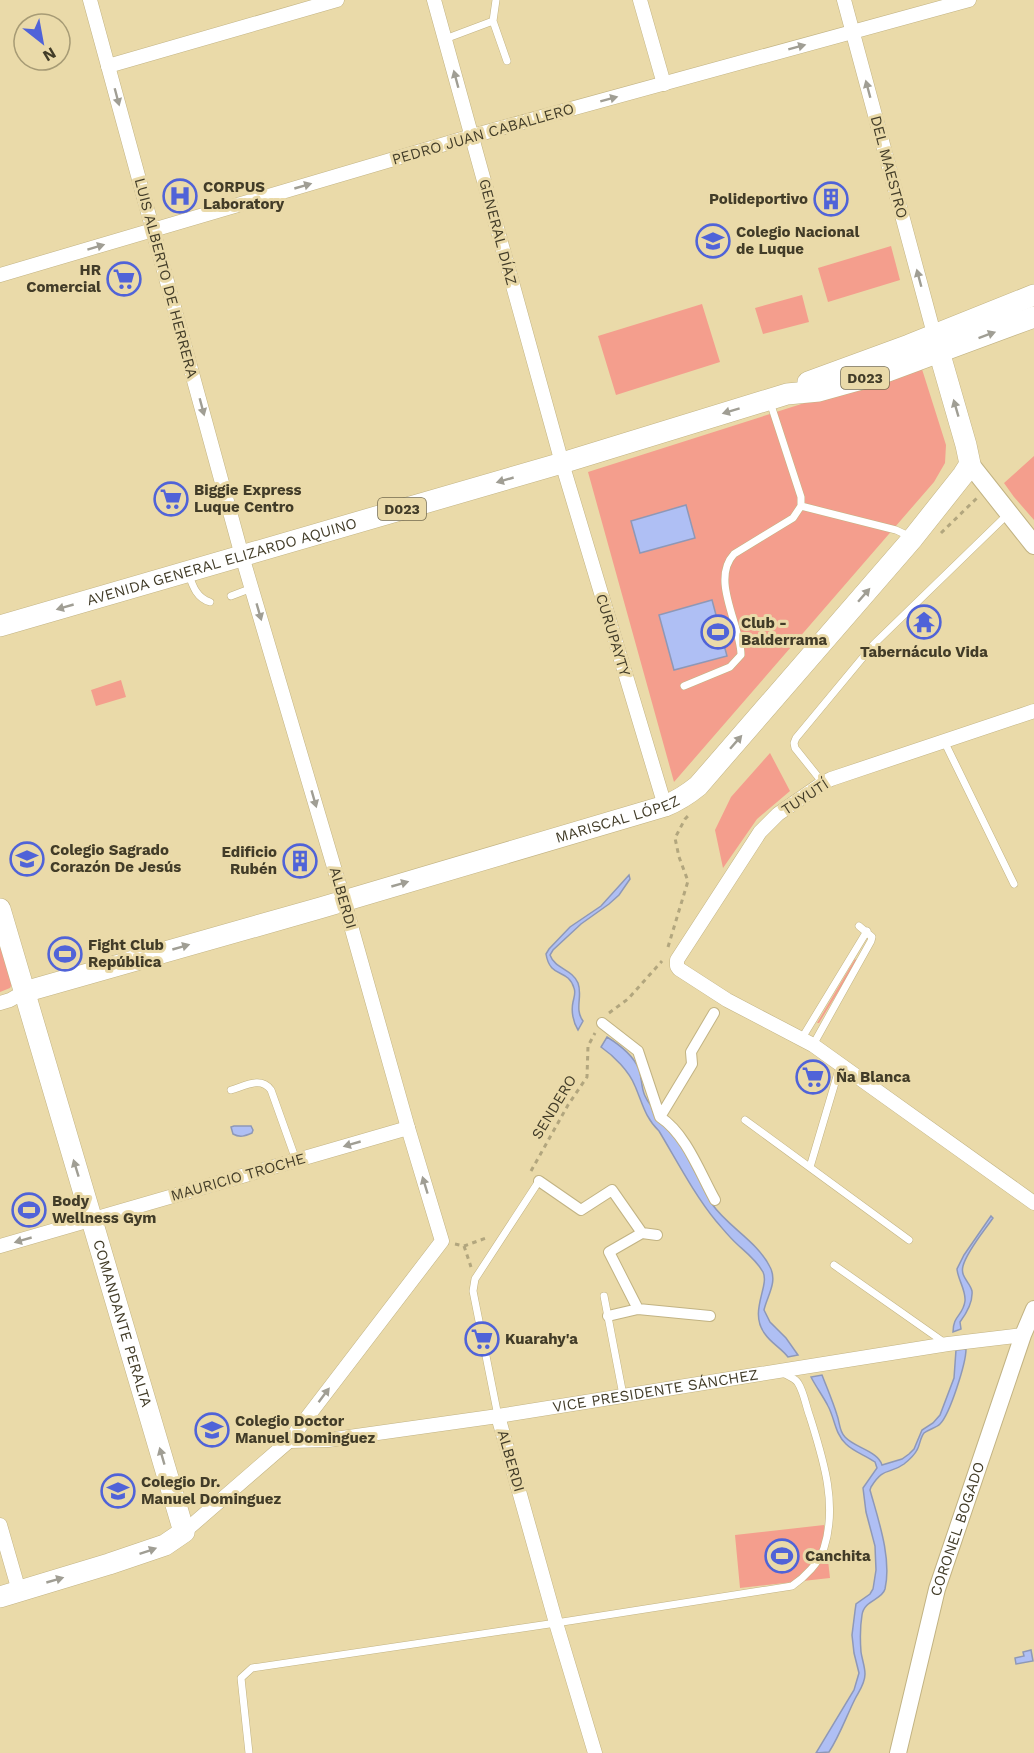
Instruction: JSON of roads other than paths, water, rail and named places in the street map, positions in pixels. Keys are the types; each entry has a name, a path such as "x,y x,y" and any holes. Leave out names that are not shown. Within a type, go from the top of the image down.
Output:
{"main road":[{"name":"AVENIDA GENERAL ELIZARDO AQUINO","path":"937,343 1034,296"},
{"name":"AVENIDA GENERAL ELIZARDO AQUINO","path":"0,626 562,463 778,397 816,378 1034,317"},
{"path":"937,343 970,464 1034,544"},
{"name":"MARISCAL LÓPEZ","path":"24,992 344,901 677,801 698,786 914,538 970,464"},
{"name":"COMANDANTE PERALTA","path":"0,909 184,1532"},
{"path":"10,1594 165,1545 184,1532"}],"street":[{"name":"LUIS ALBERTO DE HERRERA","path":"90,0 243,556"},
{"path":"108,66 337,0"},
{"name":"GENERAL DÍAZ","path":"434,0 562,463"},
{"path":"640,0 664,84"},
{"name":"DEL MAESTRO","path":"844,0 937,343"},
{"name":"PEDRO JUAN CABALLERO","path":"0,275 472,136 852,32 934,5 969,0"},
{"name":"CURUPAYTY","path":"562,463 664,806"},
{"name":"ALBERDI","path":"243,556 442,1241 289,1441"},
{"name":"TUYUTÍ","path":"807,1042 727,1000 679,969 670,960 760,832 778,814 823,783 1034,711"},
{"name":"MARISCAL LÓPEZ","path":"0,1003 24,992"},
{"path":"660,1117 692,1064 690,1052 714,1013"},
{"path":"602,1023 638,1051 660,1117 670,1124 681,1138 715,1200"},
{"path":"807,1042 1034,1203"},
{"name":"MAURICIO TROCHE","path":"0,1246 408,1128"},
{"path":"539,1180 581,1210 612,1190 642,1233"},
{"path":"638,1310 609,1252 642,1233 657,1235"},
{"name":"CORONEL BOGADO","path":"898,1753 937,1589 1023,1335 1034,1309"},
{"path":"608,1316 638,1310 710,1316"},
{"name":"VICE PRESIDENTE SÁNCHEZ","path":"289,1441 328,1440 498,1416 969,1341 1023,1335"},
{"name":"ALBERDI","path":"498,1416 556,1623 596,1753"},
{"path":"184,1532 289,1441"},
{"path":"0,1525 10,1594"}],"lane":[{"path":"496,0 493,21 507,61"},
{"path":"445,39 493,21"},
{"path":"684,686 730,667 741,655 726,594 728,560 793,518 801,506 801,496 778,397"},
{"path":"801,506 896,530 914,538"},
{"path":"823,783 795,748 796,738 874,644 1009,513"},
{"path":"188,572 199,596 210,602"},
{"path":"231,596 252,588"},
{"path":"944,741 1014,884"},
{"path":"807,1042 871,941 872,936 859,926"},
{"path":"807,1042 867,931"},
{"path":"810,1167 840,1066"},
{"path":"231,1090 261,1082 267,1084 296,1160"},
{"path":"745,1120 909,1240"},
{"name":"ALBERDI","path":"498,1416 473,1291 475,1279 539,1180"},
{"path":"834,1265 950,1344"},
{"path":"604,1296 623,1395"},
{"path":"249,1753 241,1678 252,1668 792,1586 803,1578 824,1550 830,1522 825,1464 797,1381 784,1371"}],"water":[{"path":"686,505 695,538 640,553 631,521"},
{"path":"712,600 727,656 674,670 659,615"},
{"path":"629,875 630,879 619,895 581,924 550,955 552,960 572,975 578,983 579,1012 583,1021 578,1030 572,1013 574,988 568,978 551,967 546,954 570,927 601,906"},
{"path":"607,1037 617,1043 633,1059 640,1072 648,1102 676,1135 712,1204 758,1249 770,1267 773,1278 764,1310 770,1322 786,1338 798,1355 788,1357 770,1340 760,1326 758,1317 764,1284 763,1272 700,1200 647,1115 629,1075 616,1059 601,1047"},
{"path":"251,1126 253,1130 252,1133 238,1136 233,1134 231,1127"},
{"path":"991,1216 993,1218 972,1248 963,1266 964,1276 972,1291 971,1299 967,1312 960,1322 961,1329 953,1332 953,1326 965,1301 957,1269"},
{"path":"966,1349 957,1388 944,1418 938,1425 924,1433 917,1450 910,1459 899,1467 883,1473 871,1487 887,1565 885,1589 863,1610 861,1647 865,1678 863,1684 829,1752 816,1753 854,1690 859,1673 852,1635 856,1604 873,1589 876,1570 875,1546 866,1512 863,1488 877,1468 875,1462 852,1449 842,1440 828,1406 811,1377 822,1375 843,1435 849,1441 876,1456 882,1465 902,1459 909,1454 914,1449 922,1430 940,1415 954,1378 956,1350"},
{"path":"1031,1650 1033,1661 1016,1664 1015,1658 1024,1656 1023,1652"}],"place":[{"name":"CORPUS Laboratory","path":"180,196"},
{"name":"Polideportivo","path":"831,199"},
{"name":"Colegio Nacional de Luque","path":"713,241"},
{"name":"HR Comercial","path":"124,279"},
{"name":"Biggie Express Luque Centro","path":"171,499"},
{"name":"Tabernáculo Vida","path":"924,622"},
{"name":"Club - Balderrama","path":"718,632"},
{"name":"Colegio Sagrado Corazón De Jesús","path":"27,859"},
{"name":"Edificio Rubén","path":"300,861"},
{"name":"Fight Club República","path":"65,954"},
{"name":"Ña Blanca","path":"813,1077"},
{"name":"Body Wellness Gym","path":"29,1210"},
{"name":"Kuarahy'a","path":"482,1339"},
{"name":"Colegio Doctor Manuel Dominguez","path":"212,1430"},
{"name":"Colegio Dr. Manuel Dominguez","path":"118,1491"},
{"name":"Canchita","path":"782,1556"}]}
